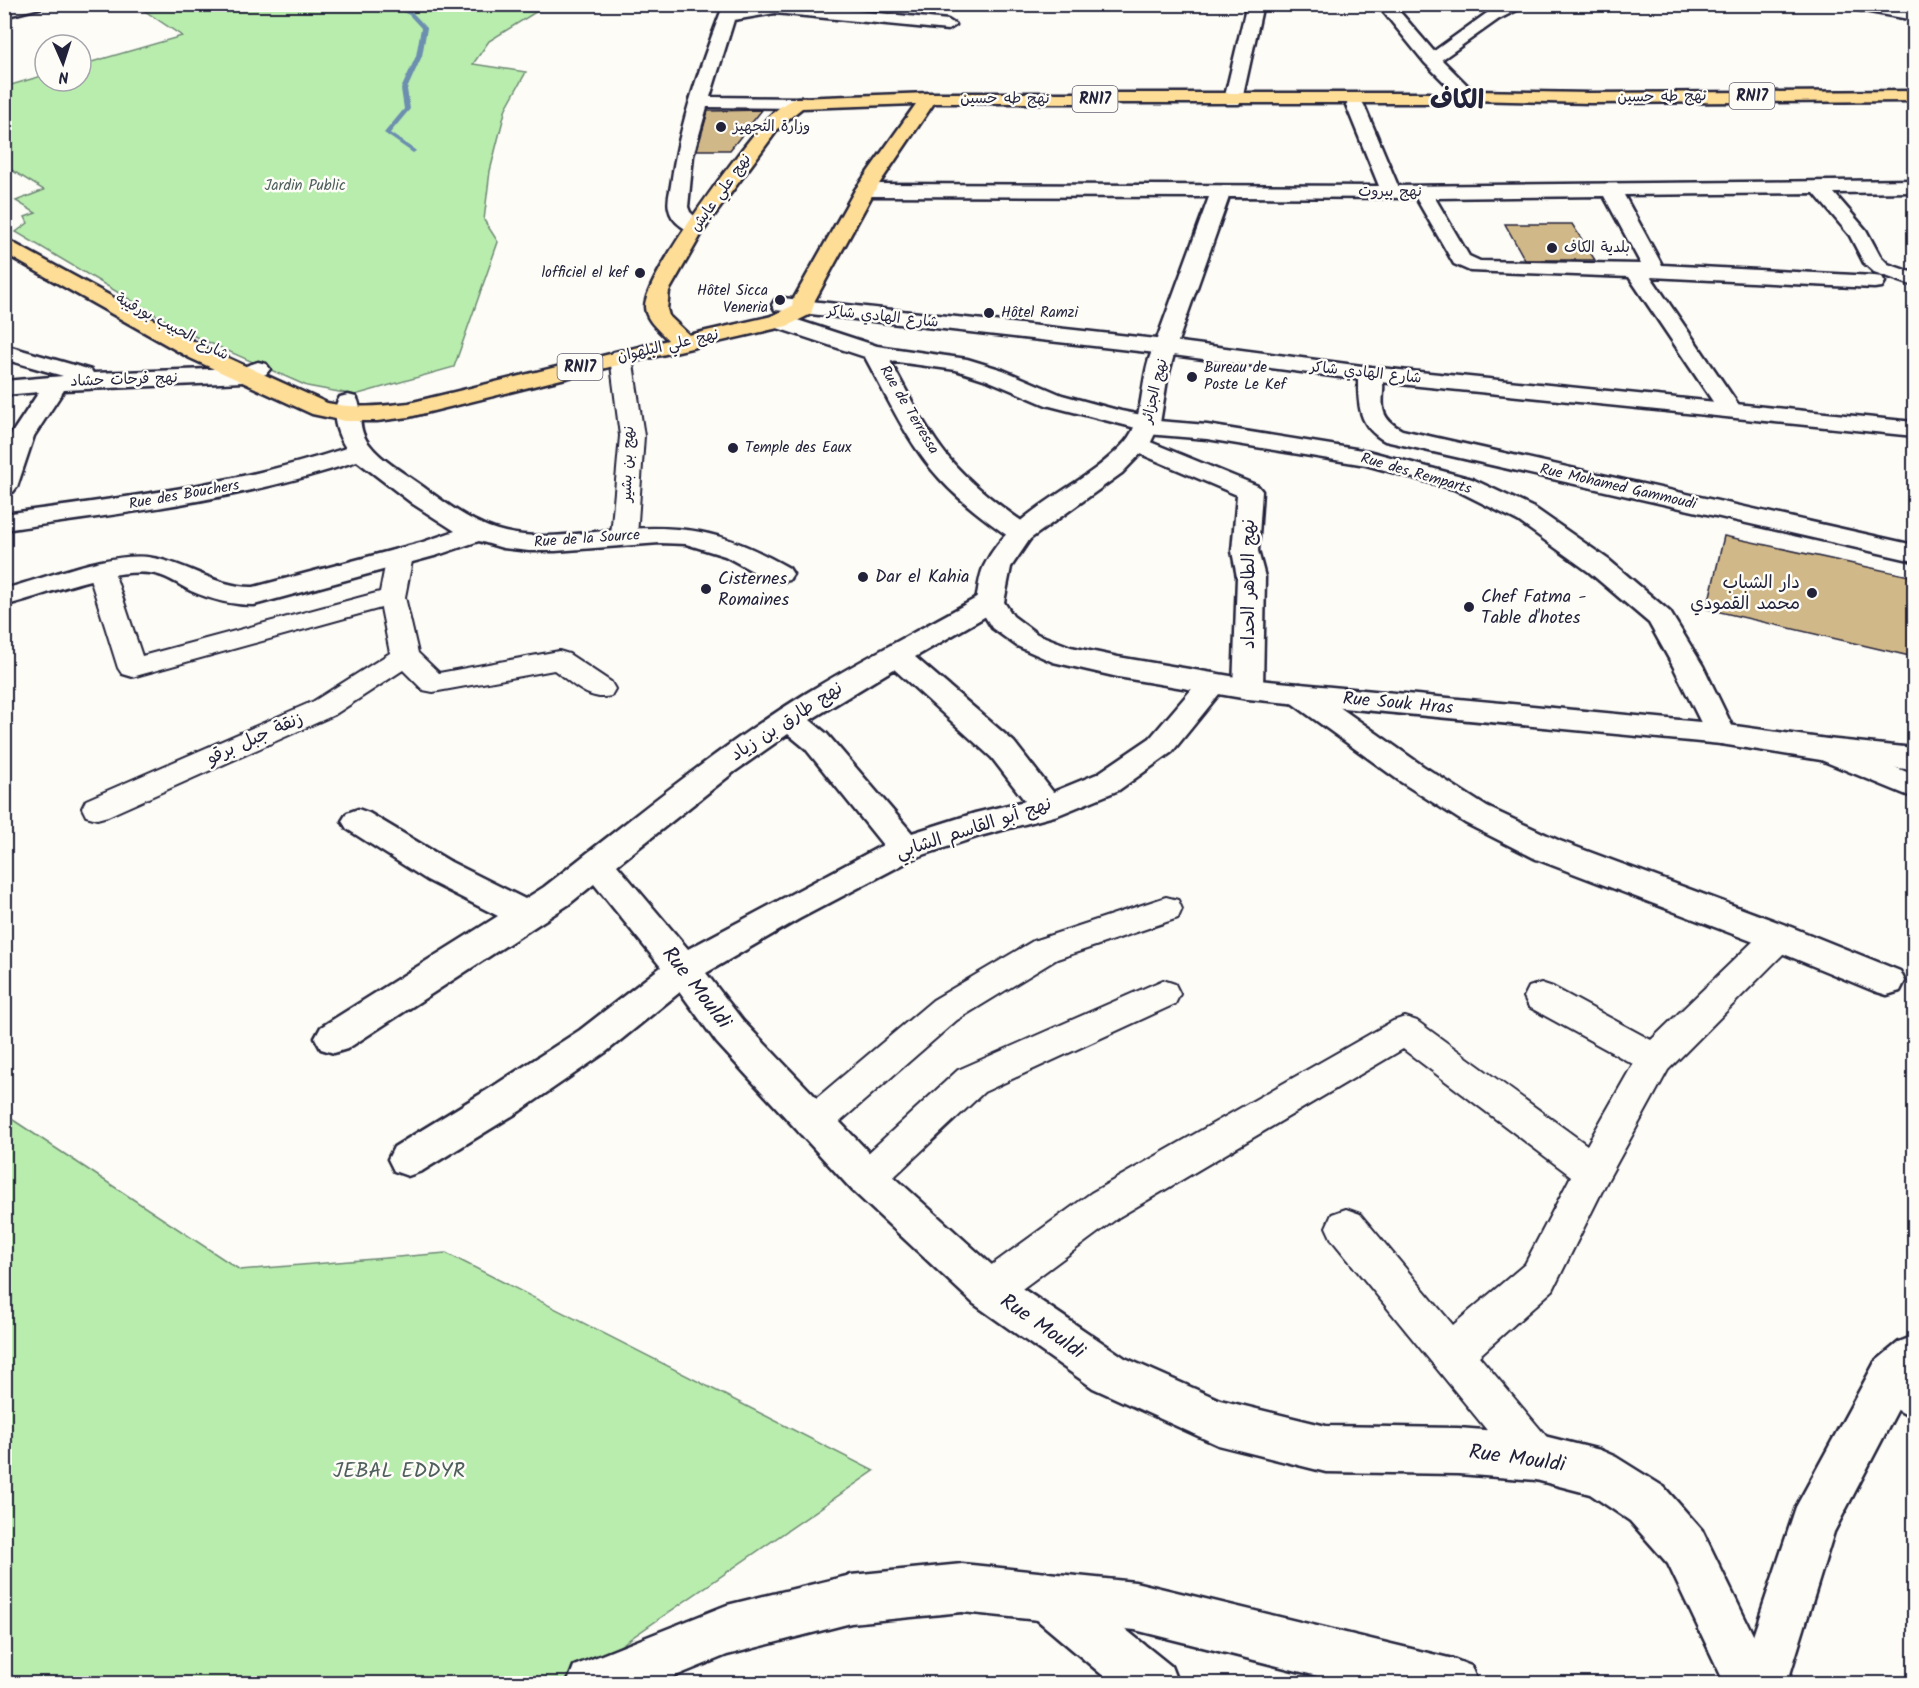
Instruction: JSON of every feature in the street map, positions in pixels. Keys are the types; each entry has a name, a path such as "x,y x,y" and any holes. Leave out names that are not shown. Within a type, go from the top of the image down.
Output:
{"main road":[{"name":"نهج طه حسين","path":"1472,98 1914,96"},
{"name":"نهج طه حسين","path":"928,98 1437,99"},
{"path":"798,103 928,98"},
{"path":"792,308 865,190 928,98"},
{"name":"RN17","path":"1472,98 1473,107 1437,99 1472,98"},
{"name":"نهج طه حسين","path":"1262,100 1314,105 1354,105 1437,99"},
{"name":"نهج علي عايش","path":"678,337 659,318 656,309 658,291 696,227 775,121 798,103"},
{"name":"شارع الحبيب بورقيبة","path":"4,233 320,409 346,408"},
{"name":"شارع الحبيب بورقيبة","path":"4,244 198,353 250,372"},
{"name":"نهج علي البلهوان","path":"346,408 678,337 792,308"},
{"name":"نهج علي البلهوان","path":"346,408 377,414 409,410 621,357 678,337"}],"street":[{"path":"4,12 38,4"},
{"path":"1233,100 1255,4"},
{"path":"1384,4 1431,59 1472,98"},
{"path":"1431,59 1492,16 1522,4"},
{"path":"1853,4 1894,7 1914,15"},
{"path":"696,227 681,214 678,207 684,156 729,11 775,8 948,25"},
{"path":"700,102 798,103"},
{"path":"1354,105 1391,192"},
{"name":"نهج بيروت","path":"865,190 1422,192 1914,186"},
{"path":"1819,187 1859,234 1871,259 1876,264 1914,280"},
{"path":"1611,190 1645,271 1730,410"},
{"name":"نهج الجزائر","path":"990,602 997,567 1021,533 1113,468 1144,431 1165,347 1221,192"},
{"path":"1422,192 1461,260 1489,269 1645,271 1874,282"},
{"name":"شارع الهادي شاكر","path":"792,308 1165,347 1370,374 1914,429"},
{"name":"Rue de Terressa","path":"792,308 874,352 913,422 948,472 975,498 1021,533"},
{"path":"4,352 74,371 92,380"},
{"path":"874,352 959,363 995,375 1053,400 1119,418 1144,431"},
{"name":"نهج بن بشير","path":"621,357 632,436 624,536"},
{"name":"نهج فرحات حشاد","path":"4,388 92,380 250,372"},
{"name":"Rue Mohamed Gammoudi","path":"1370,374 1372,415 1381,431 1394,436 1914,553"},
{"path":"4,487 18,445 57,383"},
{"name":"Rue de la Source","path":"346,408 347,429 359,452 449,517 479,532 518,542 551,543 624,536 685,536 709,540 748,556 779,574"},
{"path":"4,425 31,423"},
{"name":"نهج الطاهر الحداد","path":"1144,431 1249,491 1245,551 1251,577 1248,689"},
{"name":"Rue des Remparts","path":"1144,431 1207,432 1368,458 1463,484 1527,515 1599,566 1660,618 1688,666 1721,734"},
{"name":"Rue des Bouchers","path":"4,522 219,490 303,471 359,452"},
{"path":"4,598 130,566 159,567 224,596 240,598 400,556 479,532"},
{"path":"400,556 392,597 405,656 433,683 559,660 601,689"},
{"path":"101,572 132,668 392,597"},
{"name":"Rue Souk Hras","path":"990,602 1002,622 1027,640 1063,655 1118,668 1248,689 1721,734 1827,750"},
{"name":"نهج طارق بن زياد","path":"334,1038 527,915 597,865 723,764 789,719 895,655 990,602"},
{"path":"895,655 1003,750 1047,807"},
{"name":"زنقة جبل برقو","path":"97,808 324,708 405,656"},
{"name":"نهج أبو القاسم الشابي","path":"408,1159 506,1099 593,1041 683,969 787,910 905,848 975,825 1047,807 1108,783 1161,745 1214,683"},
{"path":"1300,694 1412,774 1476,815 1548,850 1779,937 1887,981"},
{"path":"789,719 816,741 905,848"},
{"path":"1827,750 1914,759"},
{"path":"1827,750 1914,787"},
{"path":"358,821 439,871 527,915"},
{"name":"Rue Mouldi","path":"597,865 683,969 730,1032 813,1123 867,1178 989,1290 1109,1373 1218,1422 1326,1449 1458,1451 1536,1457 1600,1473 1647,1504 1685,1547 1752,1683"},
{"path":"813,1123 955,1004 1045,950 1166,909"},
{"path":"1451,1354 1539,1277 1593,1171 1655,1059 1779,937"},
{"path":"867,1178 971,1081 1163,994"},
{"path":"1541,997 1655,1059"},
{"path":"989,1290 1105,1205 1405,1031 1593,1171"},
{"path":"1346,1227 1536,1457"},
{"path":"1762,1683 1813,1524 1906,1377"},
{"path":"592,1683 727,1630 851,1599 962,1588 1135,1606 1453,1683"},
{"path":"1046,1596 1153,1683"}],"green space":[{"name":"Jardin Public","path":"136,5 547,5 489,41 473,64 526,72 506,108 490,171 484,220 498,242 454,367 355,395 307,386 183,331 16,232 28,223 25,217 36,213 16,201 44,190 5,166 4,87 33,79 33,93 93,93 93,62 182,36"},
{"name":"JEBAL EDDYR","path":"4,1114 240,1270 446,1253 874,1471 566,1683 5,1683"}],"building":[{"name":"وزارة التجهيز","path":"762,110 730,150 697,150 708,111"},
{"name":"بلدية الكاف","path":"1505,224 1572,224 1595,260 1525,260"},
{"name":"دار الشباب محمد القمودي","path":"1724,536 1914,577 1914,657 1707,609"}],"waterway":[{"path":"389,4 411,14 424,28 419,56 404,89 407,109 387,133 413,151"}],"place":[{"name":"وزارة التجهيز","path":"721,127"},
{"name":"بلدية الكاف","path":"1552,248"},
{"name":"lofficiel el kef","path":"640,273"},
{"name":"Hôtel Sicca Veneria","path":"780,300"},
{"name":"Hôtel Ramzi","path":"989,313"},
{"name":"Bureau de Poste Le Kef","path":"1192,377"},
{"name":"Temple des Eaux","path":"733,448"},
{"name":"Dar el Kahia","path":"863,577"},
{"name":"Cisternes Romaines","path":"706,589"},
{"name":"دار الشباب محمد القمودي","path":"1812,593"},
{"name":"Chef Fatma - Table d'hotes","path":"1469,607"}],"district":[{"name":"الكاف","path":"1457,101"}]}
